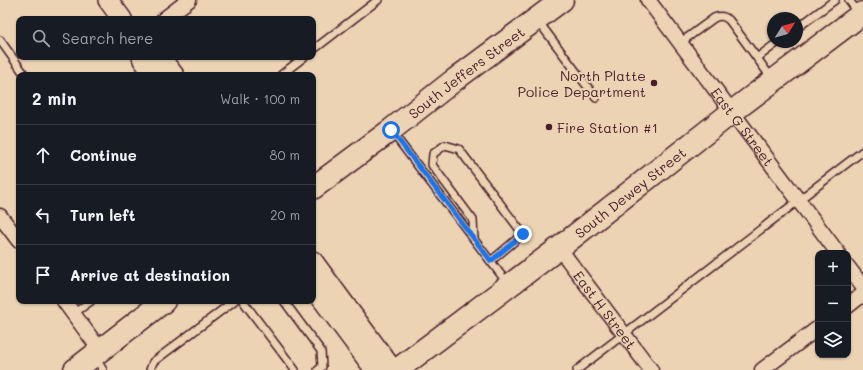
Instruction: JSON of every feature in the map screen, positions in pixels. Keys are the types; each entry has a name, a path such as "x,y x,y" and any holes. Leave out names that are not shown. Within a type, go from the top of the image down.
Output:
{"highway":[{"name":"South Jeffers Street","path":"316,186 562,0"},
{"name":"South Dewey Street","path":"397,370 559,248 732,112 774,81 857,10"},
{"path":"75,370 99,358 161,304"}],"main road":[{"path":"108,0 120,16"},
{"path":"143,60 152,72"},
{"path":"162,60 172,72"},
{"path":"316,265 393,370"},
{"path":"316,291 375,370"}],"street":[{"path":"168,16 189,0"},
{"name":"East G Street","path":"648,0 836,250"},
{"path":"0,216 16,237"},
{"name":"East H Street","path":"559,248 651,370"},
{"path":"851,270 863,287"},
{"path":"851,304 863,294"},
{"path":"66,304 99,358"},
{"path":"762,370 815,330"}],"lane":[{"path":"316,48 378,0"},
{"path":"803,23 834,0"},
{"path":"680,43 714,18 718,16 725,17 729,20 774,81"},
{"path":"536,20 596,98"},
{"path":"0,40 23,72"},
{"path":"757,58 770,48"},
{"path":"285,72 300,60"},
{"path":"391,130 509,285"},
{"path":"474,239 473,220 432,165 433,154 445,145 459,149 523,234 491,261"},
{"path":"577,370 863,151"},
{"path":"73,314 87,304"},
{"path":"150,370 153,362 230,304"},
{"path":"247,304 295,370"},
{"path":"286,304 321,350 322,367 318,370"}],"place":[{"name":"North Platte Police Department","path":"654,83"},
{"name":"Fire Station #1","path":"549,127"}],"route":[{"path":"391,130 491,261 523,234"}]}
